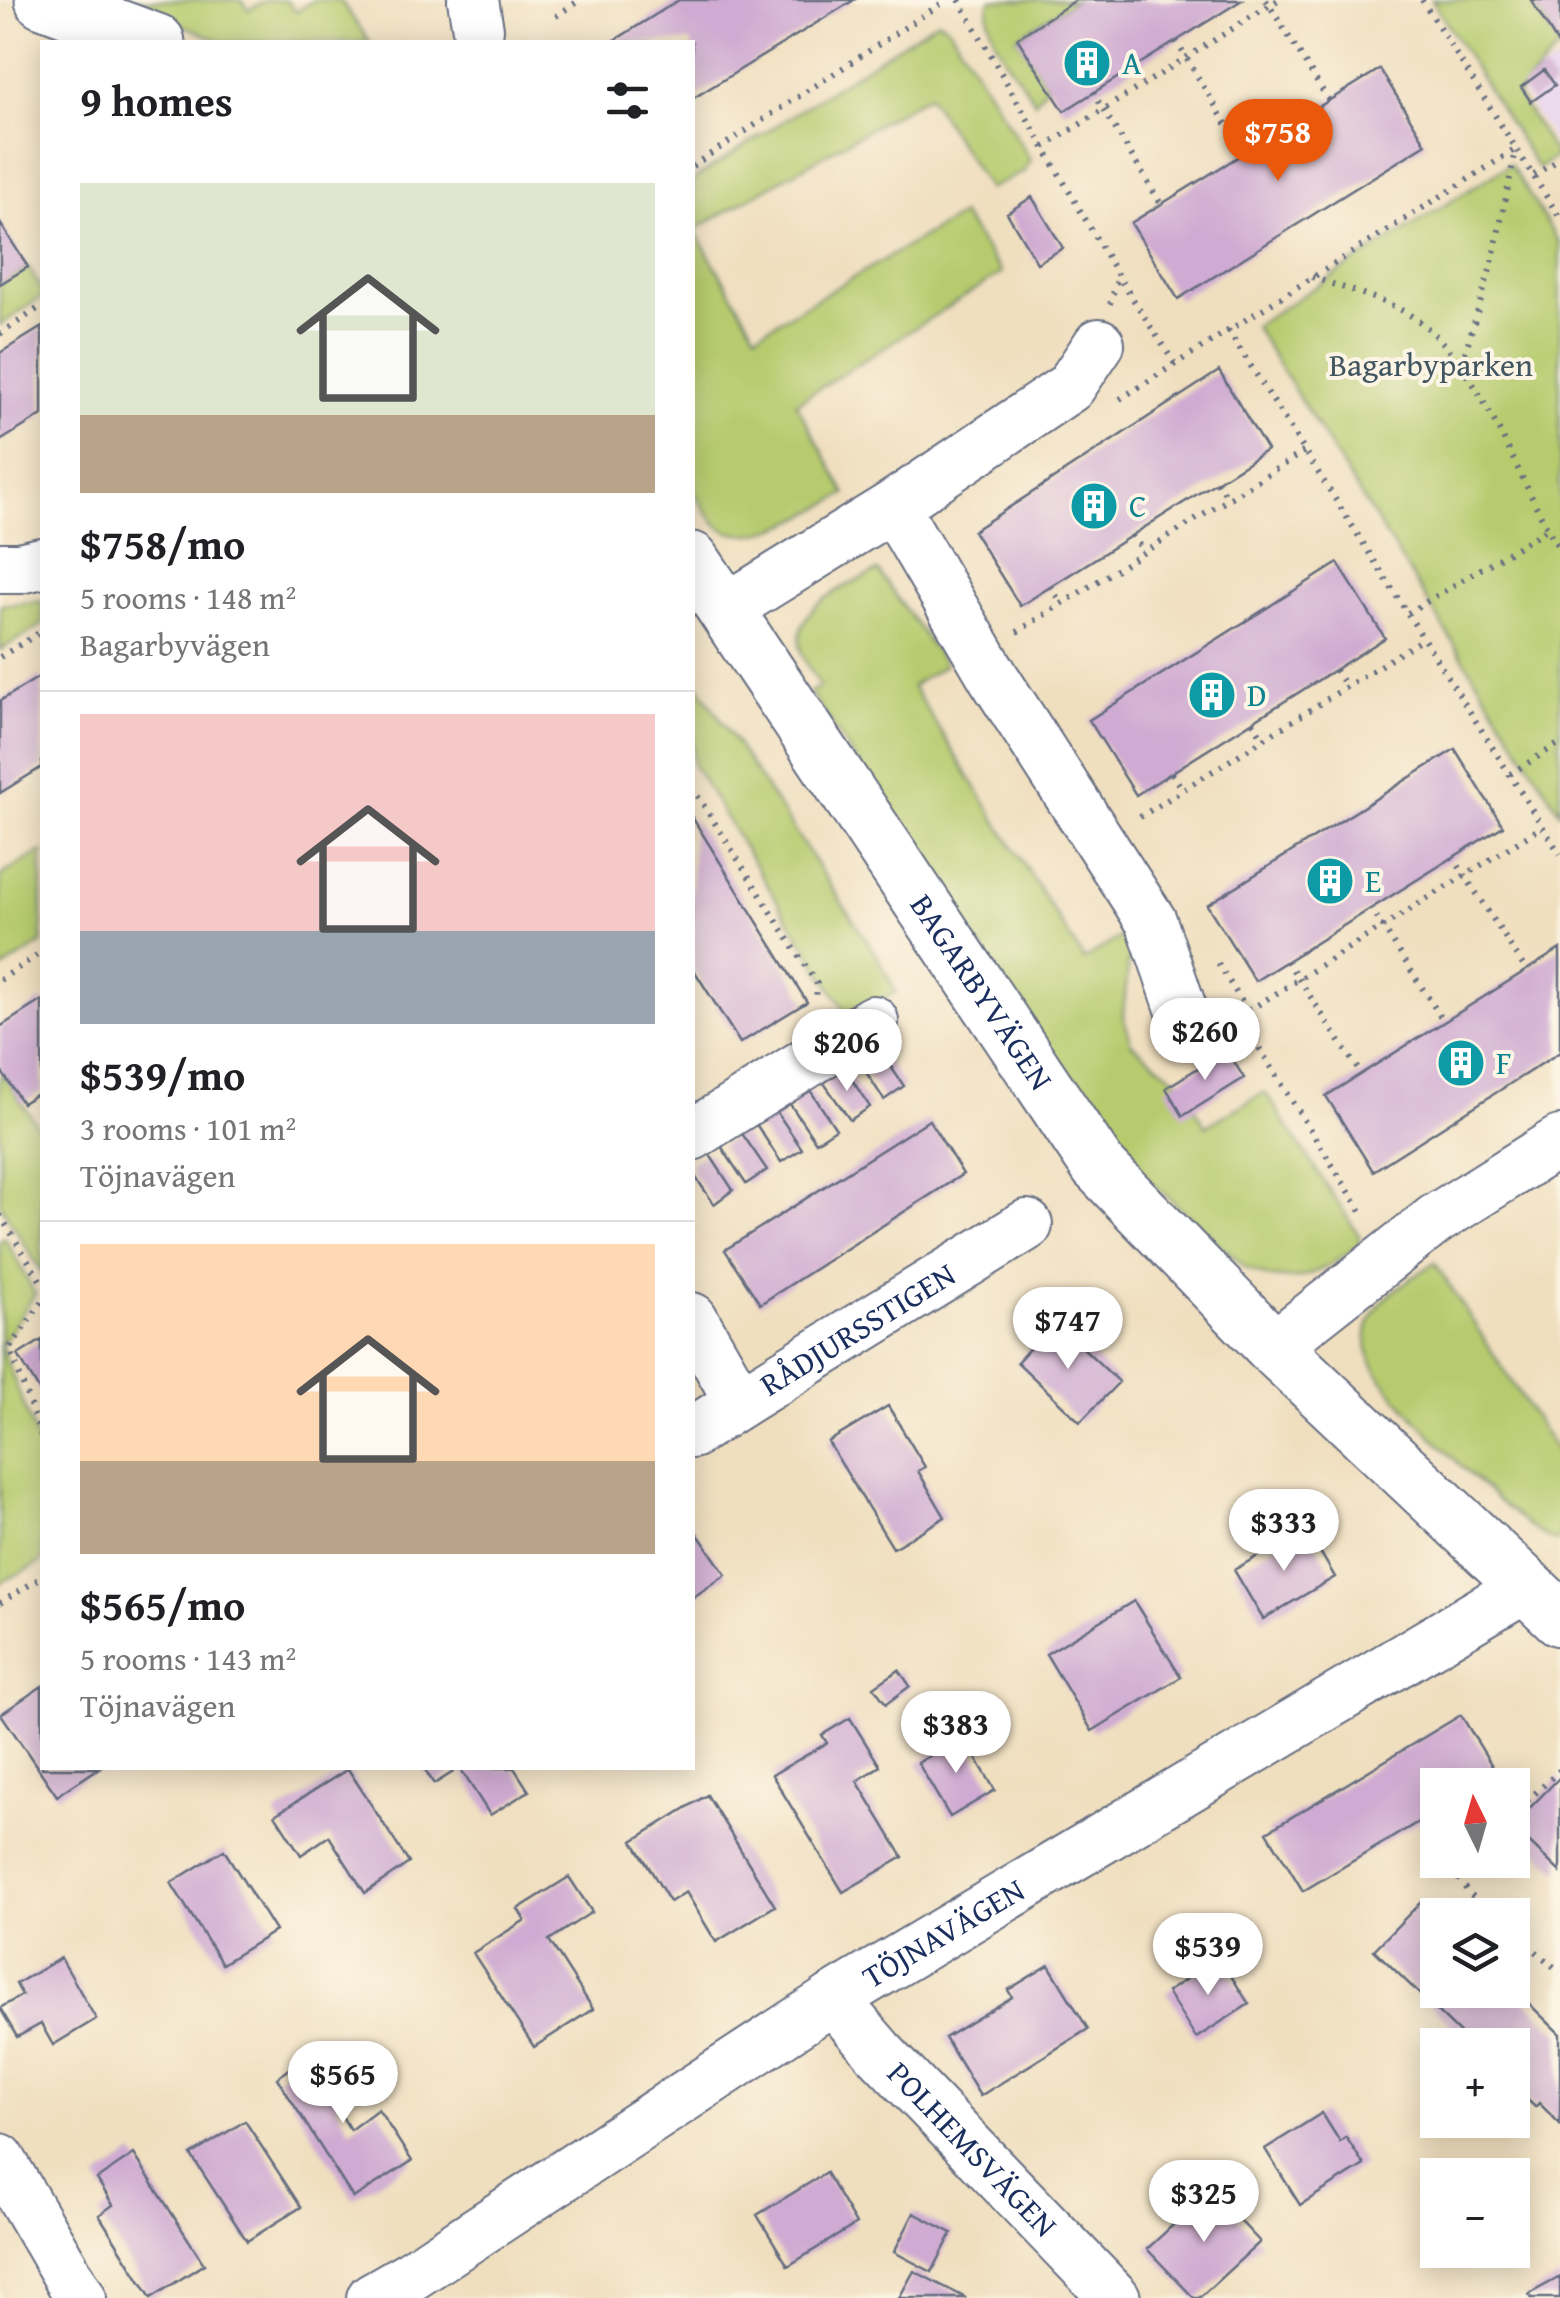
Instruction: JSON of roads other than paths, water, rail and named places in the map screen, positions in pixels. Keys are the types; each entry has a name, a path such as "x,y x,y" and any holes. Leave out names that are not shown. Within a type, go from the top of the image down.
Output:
{"street":[{"path":"42,0 152,40"},
{"path":"726,609 893,506 1070,388 1099,344"},
{"path":"893,506 994,678 1151,921 1182,1012"},
{"path":"0,568 40,563"},
{"name":"BAGARBYVÄGEN","path":"695,564 1098,1166 1273,1347 1543,1602"},
{"path":"695,1133 873,1021"},
{"path":"1273,1347 1436,1219 1560,1141"},
{"name":"RÅDJURSSTIGEN","path":"695,1431 1026,1226"},
{"name":"RÅDJURSSTIGEN","path":"695,1323 740,1402"},
{"name":"TÖJNAVÄGEN","path":"406,2291 833,1999 1543,1602"},
{"name":"POLHEMSVÄGEN","path":"833,1999 1115,2298"},
{"path":"0,2159 81,2298"}],"place":[{"name":"A","path":"1087,63"},
{"name":"C","path":"1094,506"},
{"name":"D","path":"1212,695"},
{"name":"E","path":"1330,881"},
{"name":"F","path":"1461,1063"}],"park label":[{"name":"Bagarbyparken","path":"1431,365"}]}
